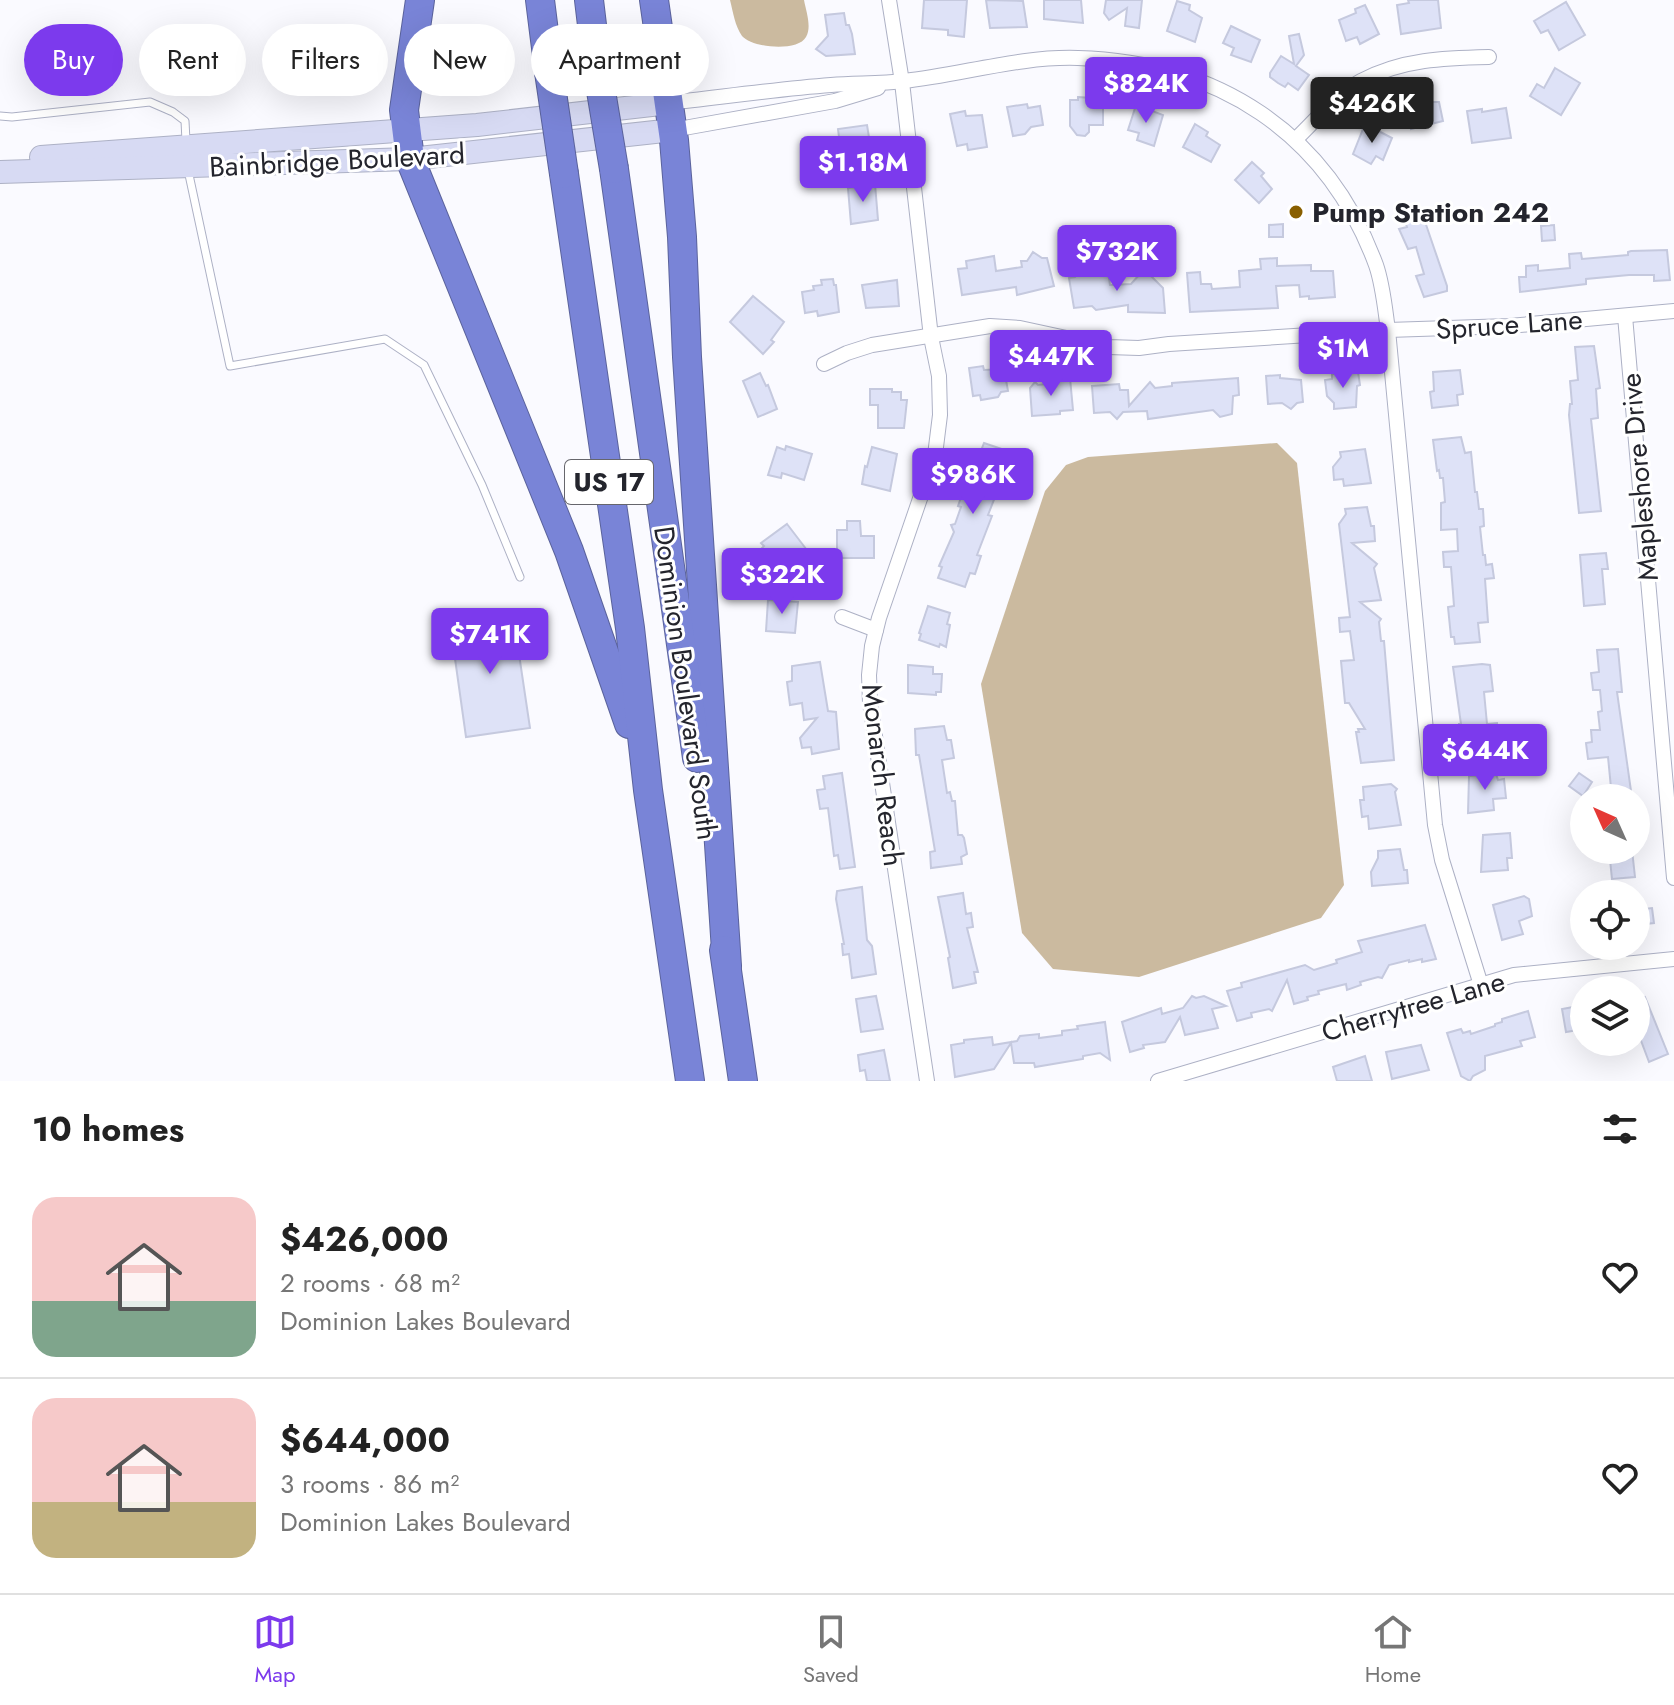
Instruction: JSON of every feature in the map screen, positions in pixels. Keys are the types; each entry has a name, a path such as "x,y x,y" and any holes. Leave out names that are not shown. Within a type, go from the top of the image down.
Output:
{"highway":[{"path":"420,0 404,110 410,159 569,551 648,784"},
{"name":"Dominion Boulevard South","path":"540,0 630,628 648,784 690,1081"},
{"name":"Dominion Boulevard South","path":"589,0 743,1081"},
{"path":"654,0 671,116 682,237 687,357 727,966"}],"main road":[{"name":"Bainbridge Boulevard","path":"0,172 187,157 405,131 671,116"},
{"name":"Bainbridge Boulevard","path":"0,161 187,157 410,159 671,116"}],"street":[{"name":"Monarch Reach","path":"889,0 902,82 931,337 939,376 940,415 935,455 876,630 869,675 870,703 927,1081"},
{"path":"1296,139 1359,81 1430,59 1489,57"},
{"path":"671,116 835,101 902,82 1023,62 1076,58 1167,69 1209,83 1260,111 1296,139 1348,208 1377,267 1388,330 1435,825 1442,860 1481,985"},
{"path":"671,116 831,85 902,82"},
{"name":"Spruce Lane","path":"824,364 872,345 990,326 1020,328 1079,343 1139,348 1388,330 1509,326 1674,311"},
{"name":"Mapleshore Drive","path":"1625,316 1674,878"},
{"path":"842,617 876,630"},
{"name":"Cherrytree Lane","path":"1158,1081 1514,975 1674,959"}],"lane":[{"path":"0,116 150,102 185,121 187,157 230,366 385,339 424,365 482,485 520,577"}],"shaded area":[{"path":"730,0 804,0 808,33 794,45 765,46 747,40 738,28"},
{"path":"1277,443 1297,463 1344,885 1321,918 1139,977 1053,969 1022,933 981,684 1045,491 1066,465 1088,457"}],"building":[{"path":"924,0 967,0 964,37 948,35 948,30 922,28"},
{"path":"986,0 1023,1 1027,27 990,28"},
{"path":"1044,0 1081,0 1083,23 1044,19"},
{"path":"1106,0 1142,0 1139,28 1125,26 1127,8 1109,20 1104,13"},
{"path":"1408,0 1438,0 1441,28 1401,34 1397,5 1409,3"},
{"path":"1177,1 1190,5 1189,10 1202,18 1195,42 1167,31"},
{"path":"1566,2 1585,35 1559,50 1548,30 1541,33 1534,21"},
{"path":"1365,5 1379,34 1360,44 1357,37 1346,41 1339,20 1356,13 1355,9"},
{"path":"844,13 855,54 826,56 816,49 828,36 825,15"},
{"path":"1231,26 1260,40 1251,62 1231,55 1234,48 1223,43"},
{"path":"1299,34 1304,55 1296,66 1309,75 1298,90 1288,83 1285,87 1278,83 1270,77 1270,73 1281,56 1294,64 1289,36"},
{"path":"1555,68 1580,83 1561,115 1530,96 1537,84 1544,88"},
{"path":"1078,97 1091,98 1091,106 1103,106 1103,125 1089,125 1085,136 1077,135 1070,126 1070,100 1078,100"},
{"path":"1439,102 1443,121 1411,129 1406,107"},
{"path":"1027,104 1028,108 1040,106 1043,125 1013,136 1007,107"},
{"path":"1136,105 1163,115 1154,146 1137,140 1139,133 1128,130"},
{"path":"1506,108 1511,138 1472,143 1467,111"},
{"path":"965,111 966,116 982,115 987,147 968,150 967,144 957,146 950,114"},
{"path":"1195,124 1220,145 1211,162 1183,147"},
{"path":"1365,124 1392,138 1383,160 1376,156 1371,164 1353,154"},
{"path":"867,125 872,156 843,163 842,154 836,155 831,138 839,137 838,129"},
{"path":"1252,162 1264,173 1261,176 1272,189 1259,203 1235,180"},
{"path":"875,184 878,220 851,224 848,188"},
{"path":"1421,210 1447,286 1447,291 1424,297 1416,276 1424,274 1416,247 1408,249 1399,229 1407,227 1403,216"},
{"path":"1283,224 1283,237 1269,237 1269,225"},
{"path":"1554,225 1555,240 1542,241 1541,226"},
{"path":"1667,250 1670,280 1654,281 1654,275 1629,275 1586,279 1586,284 1520,292 1519,277 1526,277 1526,266 1538,265 1538,271 1570,268 1569,254 1581,253 1582,259 1628,255 1631,251"},
{"path":"1033,252 1047,258 1054,286 1017,295 1016,287 962,295 958,269 967,268 966,261 994,256 996,271 1022,267 1021,261 1027,261"},
{"path":"1277,258 1277,266 1311,265 1311,271 1333,271 1335,297 1309,299 1309,296 1300,297 1299,285 1276,286 1278,308 1190,312 1187,273 1200,272 1201,284 1211,284 1212,289 1240,287 1239,271 1261,269 1260,259"},
{"path":"1090,270 1095,274 1108,272 1110,285 1131,284 1140,274 1148,273 1163,288 1165,313 1128,312 1128,305 1096,310 1092,306 1074,308 1069,278 1075,277 1079,271"},
{"path":"833,279 839,312 818,316 817,311 805,313 802,292 822,285 821,280"},
{"path":"897,280 899,306 866,308 862,285"},
{"path":"753,296 784,322 771,340 774,342 763,354 730,322"},
{"path":"1594,346 1600,388 1596,389 1598,418 1591,419 1601,511 1579,513 1569,415 1572,404 1570,381 1578,380 1575,347"},
{"path":"983,366 984,370 1004,369 1008,391 1001,392 998,397 981,400 980,395 973,396 969,368"},
{"path":"1460,370 1463,394 1457,395 1458,405 1432,408 1430,392 1434,391 1433,372"},
{"path":"1358,372 1360,385 1357,386 1356,407 1334,409 1334,403 1327,396 1325,380 1332,379 1332,374"},
{"path":"760,373 777,409 758,417 743,381"},
{"path":"1280,375 1280,378 1301,380 1303,402 1291,409 1282,403 1268,404 1266,376"},
{"path":"1070,378 1073,410 1032,416 1030,388 1035,382 1038,385 1056,383 1056,379"},
{"path":"1238,378 1239,395 1233,396 1232,414 1220,417 1213,410 1148,419 1147,411 1123,412 1117,419 1110,412 1094,413 1092,386 1119,384 1120,390 1128,390 1129,406 1150,382 1155,388 1172,386 1172,383"},
{"path":"870,389 901,392 901,400 907,400 904,428 878,428 878,405 870,405"},
{"path":"1461,437 1465,453 1471,452 1475,492 1479,509 1483,509 1484,526 1480,527 1483,555 1486,565 1492,564 1494,578 1485,579 1488,622 1478,623 1480,642 1455,644 1454,637 1451,637 1448,607 1454,606 1451,567 1444,567 1443,552 1458,551 1457,529 1441,530 1441,503 1445,502 1443,478 1437,471 1433,440"},
{"path":"984,443 1005,450 1002,457 1006,469 988,515 992,516 977,555 981,556 975,574 970,573 965,587 938,578 942,567 939,566 954,532 951,525 955,524 974,460 977,461"},
{"path":"786,446 812,454 804,480 782,473 781,478 768,475 777,447 785,450"},
{"path":"872,447 897,454 890,491 862,484"},
{"path":"1365,449 1371,483 1344,486 1343,479 1334,480 1333,467 1341,457 1340,452"},
{"path":"1367,507 1371,526 1374,526 1375,541 1352,543 1377,564 1374,568 1381,600 1360,602 1381,619 1394,760 1361,763 1356,732 1365,729 1349,703 1345,703 1341,661 1354,660 1350,631 1340,632 1339,618 1350,617 1339,524 1346,514 1345,509"},
{"path":"847,521 860,521 861,536 874,536 874,558 837,558 837,530 847,530"},
{"path":"787,524 813,558 801,567 799,565 790,572 787,569 782,573 761,543"},
{"path":"1606,553 1608,569 1602,569 1605,604 1584,606 1580,555"},
{"path":"768,600 798,602 795,633 766,631"},
{"path":"928,606 950,613 946,647 919,640"},
{"path":"513,614 530,728 466,737 450,623"},
{"path":"1618,649 1622,692 1617,692 1630,784 1611,784 1608,757 1588,759 1586,743 1592,742 1591,730 1600,730 1598,712 1602,711 1600,690 1593,690 1591,673 1599,672 1597,650"},
{"path":"820,662 828,711 836,712 839,749 812,754 811,747 802,748 800,738 817,718 804,720 802,703 790,705 787,682 792,681 792,666"},
{"path":"908,665 933,667 933,674 942,674 941,692 936,692 936,695 908,693"},
{"path":"1490,665 1493,691 1484,692 1487,724 1497,723 1499,750 1461,754 1461,724 1453,667"},
{"path":"944,726 947,740 951,740 954,758 942,760 947,793 950,792 952,801 955,801 958,835 964,838 967,854 961,857 962,864 931,868 930,852 935,851 919,755 916,755 915,729"},
{"path":"842,773 855,867 840,869 838,855 834,856 828,808 820,809 817,790 825,789 823,776"},
{"path":"1579,773 1592,782 1591,784 1571,784"},
{"path":"1496,774 1498,780 1504,779 1506,798 1493,799 1494,810 1468,813 1469,776"},
{"path":"1391,784 1397,789 1401,825 1369,829 1368,816 1362,817 1360,800 1364,800 1363,787"},
{"path":"1510,833 1512,858 1507,858 1508,870 1481,872 1483,835"},
{"path":"1400,849 1408,883 1372,886 1371,872 1378,851"},
{"path":"1610,864 1634,864 1635,877 1612,879"},
{"path":"862,887 867,940 872,946 876,974 852,978 849,954 843,955 836,899 837,891"},
{"path":"963,893 966,914 971,913 973,927 967,928 978,972 974,972 976,983 953,988 938,897"},
{"path":"1524,896 1529,899 1532,916 1519,921 1523,934 1502,940 1493,905"},
{"path":"1652,908 1654,923 1650,923"},
{"path":"1425,925 1436,959 1422,962 1422,959 1409,960 1389,965 1382,978 1360,982 1361,985 1347,990 1346,984 1318,991 1319,994 1307,997 1308,1000 1294,1004 1287,980 1272,1011 1251,1013 1252,1017 1237,1021 1227,991 1242,987 1241,983 1305,965 1314,970 1337,963 1336,960 1362,952 1358,941"},
{"path":"876,996 883,1029 861,1032 856,999"},
{"path":"1192,996 1204,996 1226,1006 1212,1009 1218,1028 1185,1035 1180,1017 1165,1042 1143,1045 1144,1048 1130,1052 1122,1022 1161,1008 1162,1014 1183,1008"},
{"path":"1570,1008 1570,1031 1566,1032 1562,1009"},
{"path":"1650,1009 1668,1054 1649,1062 1647,1056 1650,1056"},
{"path":"1528,1011 1535,1037 1520,1041 1522,1046 1485,1056 1485,1070 1470,1081 1461,1076 1447,1033 1461,1029 1463,1033 1470,1031 1471,1034"},
{"path":"1105,1022 1110,1060 1100,1053 1035,1067 1034,1063 1014,1063 1011,1043 994,1069 955,1077 951,1045 964,1043 964,1040 992,1037 993,1045 1017,1041 1020,1036 1039,1034 1039,1038 1062,1035 1062,1031 1078,1029 1077,1026"},
{"path":"1421,1045 1429,1070 1392,1079 1386,1052"},
{"path":"884,1050 890,1081 867,1081 865,1070 860,1071 858,1055"},
{"path":"1365,1056 1372,1081 1337,1081 1333,1067"}],"place":[{"name":"Pump Station 242","path":"1296,212"}]}
